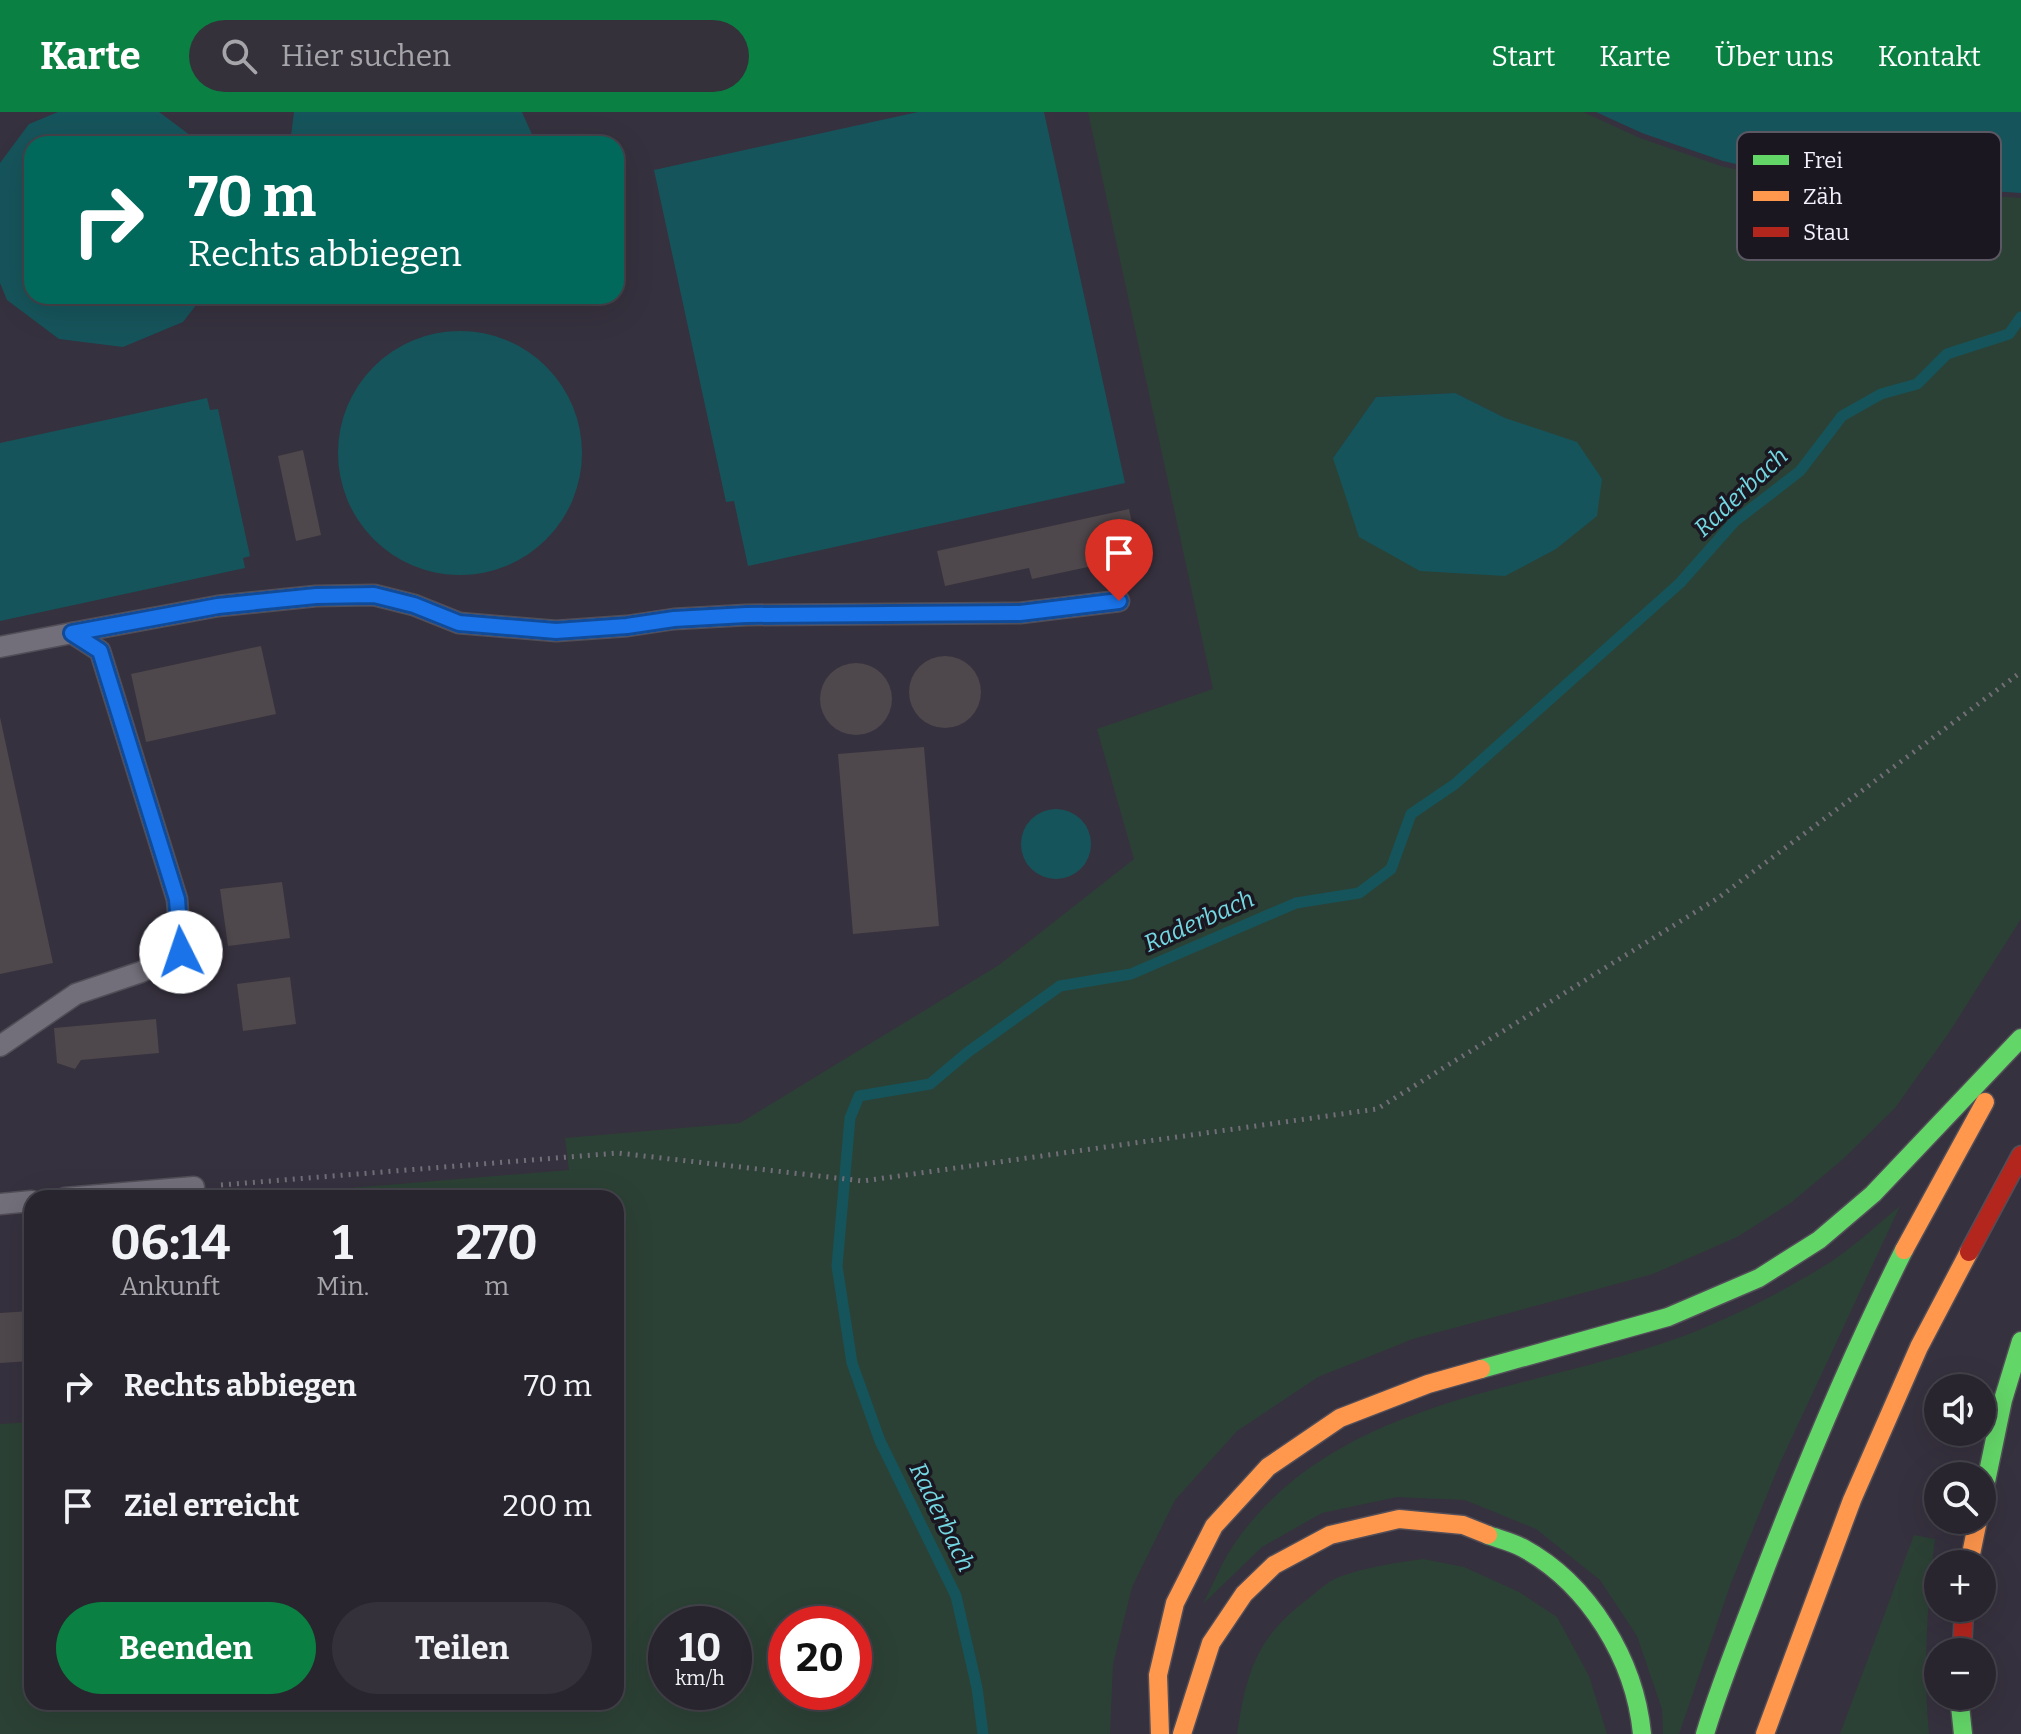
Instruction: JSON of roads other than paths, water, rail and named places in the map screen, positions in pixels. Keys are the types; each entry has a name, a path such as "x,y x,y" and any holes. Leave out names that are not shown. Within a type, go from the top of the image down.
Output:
{"highway":[{"path":"1160,1734 1158,1675 1175,1603 1214,1526 1268,1467 1340,1418 1428,1384 1668,1317 1759,1278 1819,1240 1873,1194 2021,1040"},
{"path":"1705,1734 1800,1476 1845,1377 1953,1156 2021,1040"},
{"path":"1765,1734 1852,1500 1919,1347 2021,1155"},
{"path":"1990,1462 2003,1400 2021,1341"},
{"path":"1182,1734 1211,1643 1244,1594 1274,1565 1330,1535 1399,1519 1463,1525 1523,1548 1579,1590 1614,1640 1640,1712 1642,1734"},
{"path":"1960,1710 1963,1734"}],"lane":[{"path":"0,647 218,606 316,596 374,595 414,605 459,623 556,631 746,615 1020,613 1119,601"},
{"path":"0,1046 76,994 141,972 181,952 177,899 100,651 72,633"},
{"path":"159,1190 194,1187"},
{"path":"0,1204 24,1202"}],"water":[{"path":"58,112 159,112 191,136 24,136 24,304 197,304 183,322 123,347 59,339 7,300 0,283 0,163 29,124"},
{"path":"294,112 522,112 533,136 291,136"},
{"path":"918,112 1044,112 1125,483 748,566 734,501 726,502 654,170"},
{"path":"1596,112 2021,112 2021,193 2001,192 2001,132 1737,132 1737,164 1642,133"},
{"path":"460,331 484,333 507,340 547,366 573,406 580,429 580,477 573,500 547,540 507,566 484,573 460,575 436,573 413,566 373,540 347,500 340,477 338,453 340,429 347,406 373,366 413,340 436,333"},
{"path":"1455,393 1505,418 1577,442 1602,479 1597,516 1556,549 1505,576 1420,571 1359,537 1333,458 1376,397"},
{"path":"207,398 210,410 218,409 250,556 243,558 245,568 0,621 0,443"},
{"path":"1063,809 1085,824 1091,844 1089,858 1081,869 1070,877 1049,879 1031,869 1023,858 1021,837 1031,819 1042,811"}],"waterway":[{"name":"Raderbach","path":"983,1734 977,1688 956,1596 880,1441 852,1363 837,1266 850,1118 859,1096 930,1084 968,1052 1060,986 1131,974 1296,903 1359,893 1391,869 1411,814 1455,784 1680,583 1734,522 1800,471 1842,416 1881,394 1917,384 1947,354 2009,334 2021,317"}]}
